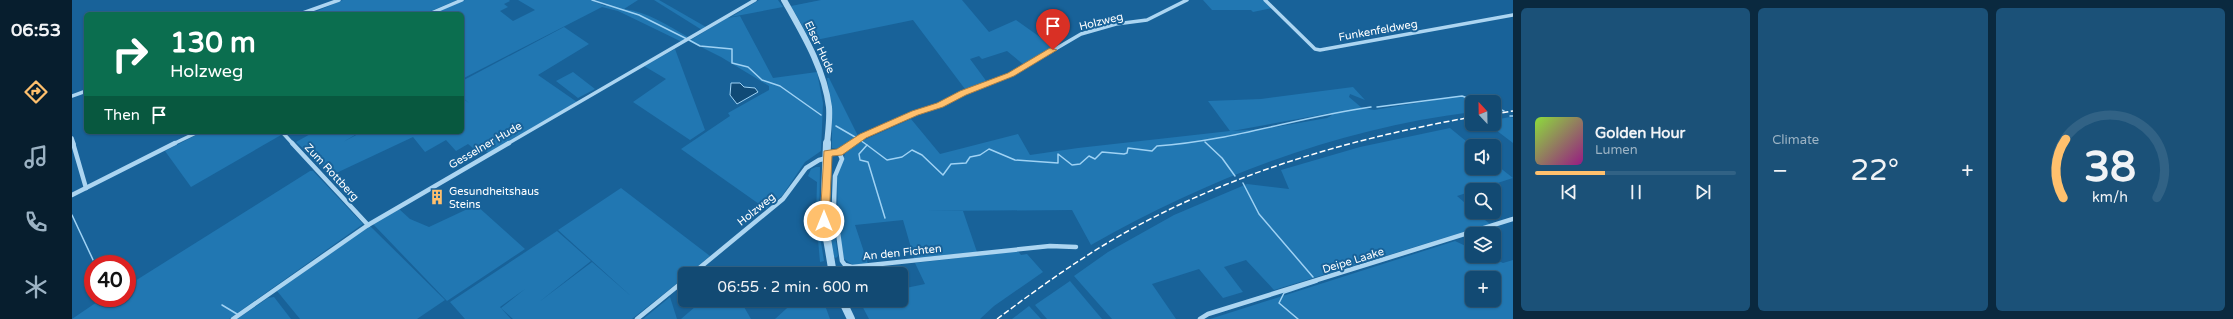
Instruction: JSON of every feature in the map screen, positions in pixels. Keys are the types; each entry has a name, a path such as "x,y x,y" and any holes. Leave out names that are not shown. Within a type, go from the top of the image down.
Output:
{"street":[{"path":"306,12 339,0"},
{"path":"434,12 462,0"},
{"name":"Gesselner Hude","path":"233,319 368,225 755,0"},
{"name":"Elser Hude","path":"784,0 809,45 823,75 829,109 824,221 832,267"},
{"name":"Holzweg","path":"700,267 783,199 794,187 808,164 839,152 863,136 915,113 940,105 963,93 1011,75 1081,34 1116,24 1147,20 1187,0"},
{"name":"Funkenfeldweg","path":"1265,0 1315,48 1320,50 1513,15"},
{"path":"72,96 84,92"},
{"path":"72,195 194,134"},
{"name":"Zum Rottberg","path":"284,134 368,225"},
{"path":"72,138 86,188"},
{"name":"An den Fichten","path":"839,152 842,159 835,176 834,204 842,261 845,265 852,267 1050,246 1076,247"},
{"name":"Deipe Laake","path":"1200,319 1208,314 1513,219"},
{"path":"637,319 678,286"},
{"path":"845,307 851,319"}],"shaded area":[{"path":"343,0 457,0 429,12 315,12"},
{"path":"465,0 509,0 510,1 504,4 508,7 500,11 513,21 535,10 518,0 591,0 605,6 607,4 595,0 638,0 624,9 649,16 688,37 682,42 618,11 602,7 464,78 464,12 437,12"},
{"path":"654,0 659,0 706,27 702,30"},
{"path":"759,0 778,0 783,7 731,17"},
{"path":"821,0 962,0 989,32 1016,20 1054,47 1024,65 1007,51 982,59 979,56 970,59 987,82 965,89 913,20 811,41 791,6"},
{"path":"1203,0 1264,0 1272,8 1253,12 1251,10 1212,10"},
{"path":"740,16 773,78 817,72 823,103 821,151 805,162 782,196 766,209 681,149 730,116 728,113 769,90 769,86 721,57 689,41 727,18"},
{"path":"564,27 589,44 538,75 577,102 488,153 479,145 473,148 468,144 456,151 446,140 425,152 413,137 332,175 296,142 310,134 357,134 343,142 358,134 464,134 464,99 469,103 464,99 464,80"},
{"path":"675,49 705,130 690,140 633,102 666,79 644,66"},
{"path":"573,72 595,89 578,98 556,81"},
{"path":"827,78 829,78 858,136 840,149 832,148 832,110"},
{"path":"731,83 740,83 744,87 755,88 758,92 737,104 730,95"},
{"path":"1353,87 1365,100 1350,94 1349,97 1362,108 1374,110 1459,96 1465,96 1465,113 1421,120 1372,131 1323,144 1275,160 1181,198 1091,245 1072,210 925,211 963,211 977,252 914,258 903,220 855,225 868,264 853,265 844,259 838,227 837,177 846,151 864,140 911,119 940,154 1018,134 1030,155 1078,148 1230,131 1208,101 1261,99","holes":["1331,113 1332,115 1327,118 1264,129 1232,131"]},
{"path":"1513,118 1513,143 1497,131 1501,131 1501,119"},
{"path":"1450,128 1465,140 1465,175 1501,175 1501,169 1513,178 1497,183 1465,183 1465,193 1457,196 1465,203 1465,219 1484,219 1490,224 1480,227 1465,227 1465,232 1274,290 1246,260 1224,267 1243,292 1223,298 1199,269 1152,284 1176,319 1112,319 1074,276 1108,252 1174,215 1247,184 1289,189 1281,170 1360,147"},
{"path":"198,134 281,135 191,187 165,151"},
{"path":"820,167 819,230 824,261 820,262 816,217 817,182 808,176 811,169"},
{"path":"310,171 313,171 363,224 229,319 72,319 90,307 136,307 136,280"},
{"path":"621,188 710,256 697,267 678,267 678,283 632,319 513,319 501,308 525,289 500,307 511,319 465,319 450,302 557,231 591,261 539,302 592,262 632,297 558,230"},
{"path":"830,199 838,256 836,258 834,257 828,221"},
{"path":"476,205 525,249 447,301 373,224 399,209 410,219 429,227"},
{"path":"370,226 445,300 417,319 300,319 277,291"},
{"path":"1455,241 1465,246 1465,263 1503,263 1513,260 1513,319 1210,319"},
{"path":"1018,251 1021,255 1027,254 1043,272 994,306 980,319 869,319 863,307 908,307 908,288 925,284 915,263"},
{"path":"1070,281 1102,319 1047,319 1035,305"},
{"path":"274,297 291,319 237,319 268,298"},
{"path":"670,297 677,319 643,319"},
{"path":"1029,306 1041,319 1012,319"},
{"path":"695,307 744,307 751,319 681,319"},
{"path":"788,307 826,307 830,319 775,319"}],"waterway":[{"path":"592,0 639,15 687,39"},
{"path":"689,40 700,46 732,49 732,63 748,67 762,80 780,86 821,115"},
{"path":"1377,107 1462,96 1465,97"},
{"path":"867,145 887,160 902,157 912,150 922,155 943,175 951,164 966,163 970,157 980,155 989,149 1015,160 1058,163 1058,154 1072,165 1080,164 1089,156 1095,159 1102,152 1124,154 1127,153 1128,148 1152,151 1157,146 1211,139 1344,111 1371,107"},
{"path":"836,126 855,137"},
{"path":"860,140 867,145"},
{"path":"1205,142 1222,158 1235,176"},
{"path":"867,145 859,154 860,160 868,162 885,218"},
{"path":"1243,183 1259,214 1313,277"},
{"path":"72,215 91,255"},
{"path":"1298,319 1279,303 1284,293 1317,282"},
{"path":"222,305 237,314"}],"railway":[{"path":"1501,113 1513,111"},
{"path":"997,319 1036,290 1104,245 1147,221 1191,200 1282,164 1328,150 1376,137 1465,118"}],"place":[{"name":"Gesundheitshaus Steins","path":"437,197"}],"route":[{"path":"824,221 827,153 842,151 860,137 915,113 940,105 963,93 1011,75 1053,50"}]}
